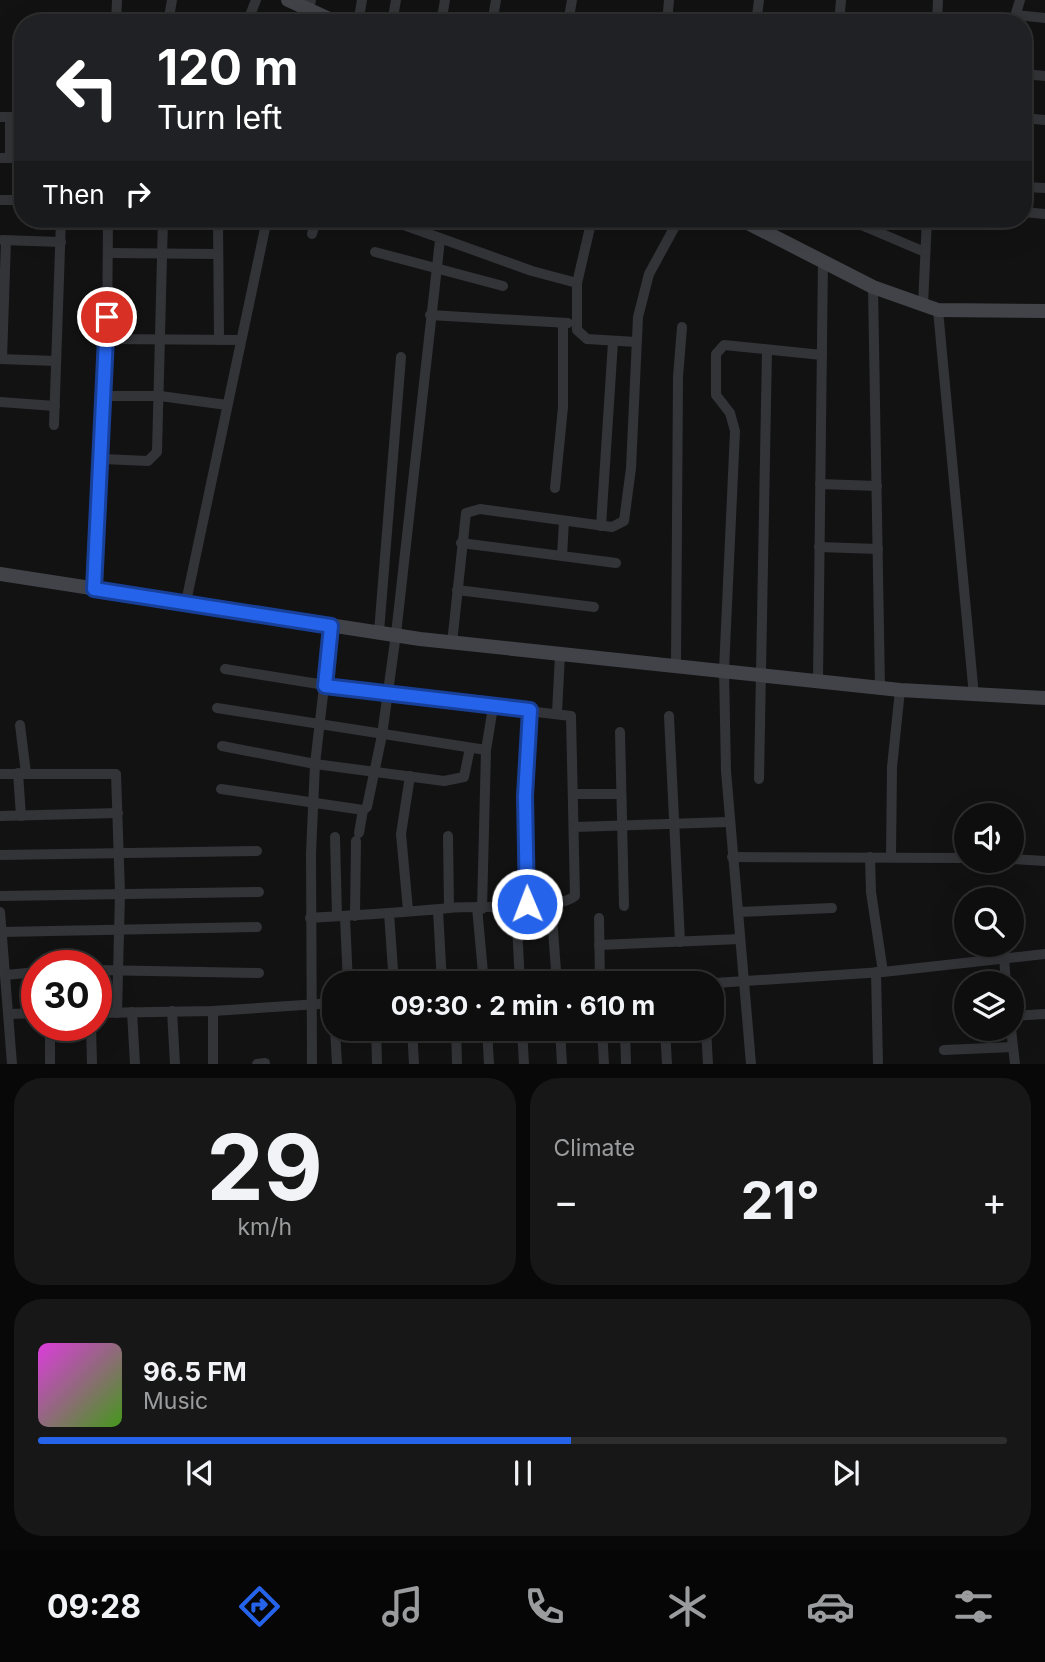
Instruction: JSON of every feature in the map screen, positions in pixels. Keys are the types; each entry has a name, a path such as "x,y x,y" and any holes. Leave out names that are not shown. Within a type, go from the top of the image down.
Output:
{"main road":[{"path":"288,0 309,11"},
{"path":"758,228 873,287 938,310 1045,311"},
{"path":"0,574 452,643 676,664 900,690 1045,698"}],"street":[{"path":"5,117 5,158"},
{"path":"54,425 61,228"},
{"path":"94,589 103,459 108,228"},
{"path":"103,459 148,461 157,452 163,228"},
{"path":"218,228 219,340"},
{"path":"186,602 265,228"},
{"path":"312,234 314,228"},
{"path":"410,228 577,283"},
{"path":"590,228 577,283 576,324 579,335 587,339 636,342"},
{"path":"452,643 466,513 473,509 601,526 620,525 626,512 641,297 649,274 674,228"},
{"path":"869,228 925,252"},
{"path":"923,305 926,228"},
{"path":"346,916 363,810 367,807 382,735 396,634 440,240"},
{"path":"56,361 1,359 3,241 61,242"},
{"path":"375,252 503,286"},
{"path":"108,253 217,254"},
{"path":"818,680 823,260"},
{"path":"873,287 880,688"},
{"path":"938,310 974,696"},
{"path":"430,315 576,324"},
{"path":"555,488 563,407 563,323"},
{"path":"676,664 678,377 682,327"},
{"path":"107,339 241,340"},
{"path":"601,526 612,342"},
{"path":"751,1063 746,980 728,822 724,670 735,431 730,413 716,395 716,354 724,345 822,355"},
{"path":"759,779 768,350"},
{"path":"379,632 401,357"},
{"path":"105,396 160,396 227,405"},
{"path":"0,402 55,406"},
{"path":"820,484 877,486"},
{"path":"562,556 564,521"},
{"path":"461,543 616,563"},
{"path":"819,548 878,549"},
{"path":"457,590 594,607"},
{"path":"312,1063 310,918 313,803 331,626"},
{"path":"557,713 560,654"},
{"path":"225,669 387,695 568,713 572,720 575,897 569,901 551,903 310,918"},
{"path":"891,857 892,767 900,690"},
{"path":"483,971 479,908 486,750 493,707"},
{"path":"217,708 486,750"},
{"path":"520,971 530,710"},
{"path":"669,716 680,942"},
{"path":"20,725 21,816"},
{"path":"620,732 624,906"},
{"path":"222,746 315,764 459,779 467,773 470,748"},
{"path":"0,774 117,774 120,893 117,1013"},
{"path":"408,910 401,834 410,776"},
{"path":"221,789 363,810"},
{"path":"574,794 620,794"},
{"path":"0,816 118,813"},
{"path":"575,827 728,822"},
{"path":"447,836 449,908"},
{"path":"335,837 346,916 348,971"},
{"path":"0,855 118,851 257,851"},
{"path":"732,857 954,858"},
{"path":"870,857 880,972 878,1063"},
{"path":"1024,859 1045,860"},
{"path":"0,896 259,892"},
{"path":"551,903 556,971"},
{"path":"738,912 832,908"},
{"path":"438,910 441,971"},
{"path":"0,912 12,1063"},
{"path":"389,912 393,971"},
{"path":"599,918 600,971"},
{"path":"1,932 257,927"},
{"path":"599,944 740,939"},
{"path":"1024,956 1045,954"},
{"path":"724,982 880,972 1003,957 1005,971"},
{"path":"112,970 259,973"},
{"path":"6,975 21,974"},
{"path":"112,1013 322,1004"},
{"path":"172,1011 175,1063"},
{"path":"213,1011 213,1063"},
{"path":"132,1012 135,1063"},
{"path":"10,1014 21,1014"},
{"path":"1024,1015 1045,1014"},
{"path":"50,1041 50,1063"},
{"path":"91,1041 92,1063"},
{"path":"336,1041 337,1063"},
{"path":"376,1041 377,1063"},
{"path":"413,1041 414,1063"},
{"path":"456,1041 457,1063"},
{"path":"488,1041 489,1063"},
{"path":"523,1041 524,1063"},
{"path":"561,1041 562,1063"},
{"path":"603,1041 604,1063"},
{"path":"625,1041 626,1063"},
{"path":"666,1041 667,1063"},
{"path":"707,1041 708,1063"},
{"path":"1012,1041 1015,1063"},
{"path":"944,1050 1013,1047"},
{"path":"257,1063 265,1063"}],"route":[{"path":"107,317 103,459 94,589 331,626 325,686 530,710 525,796 527,904"}]}
